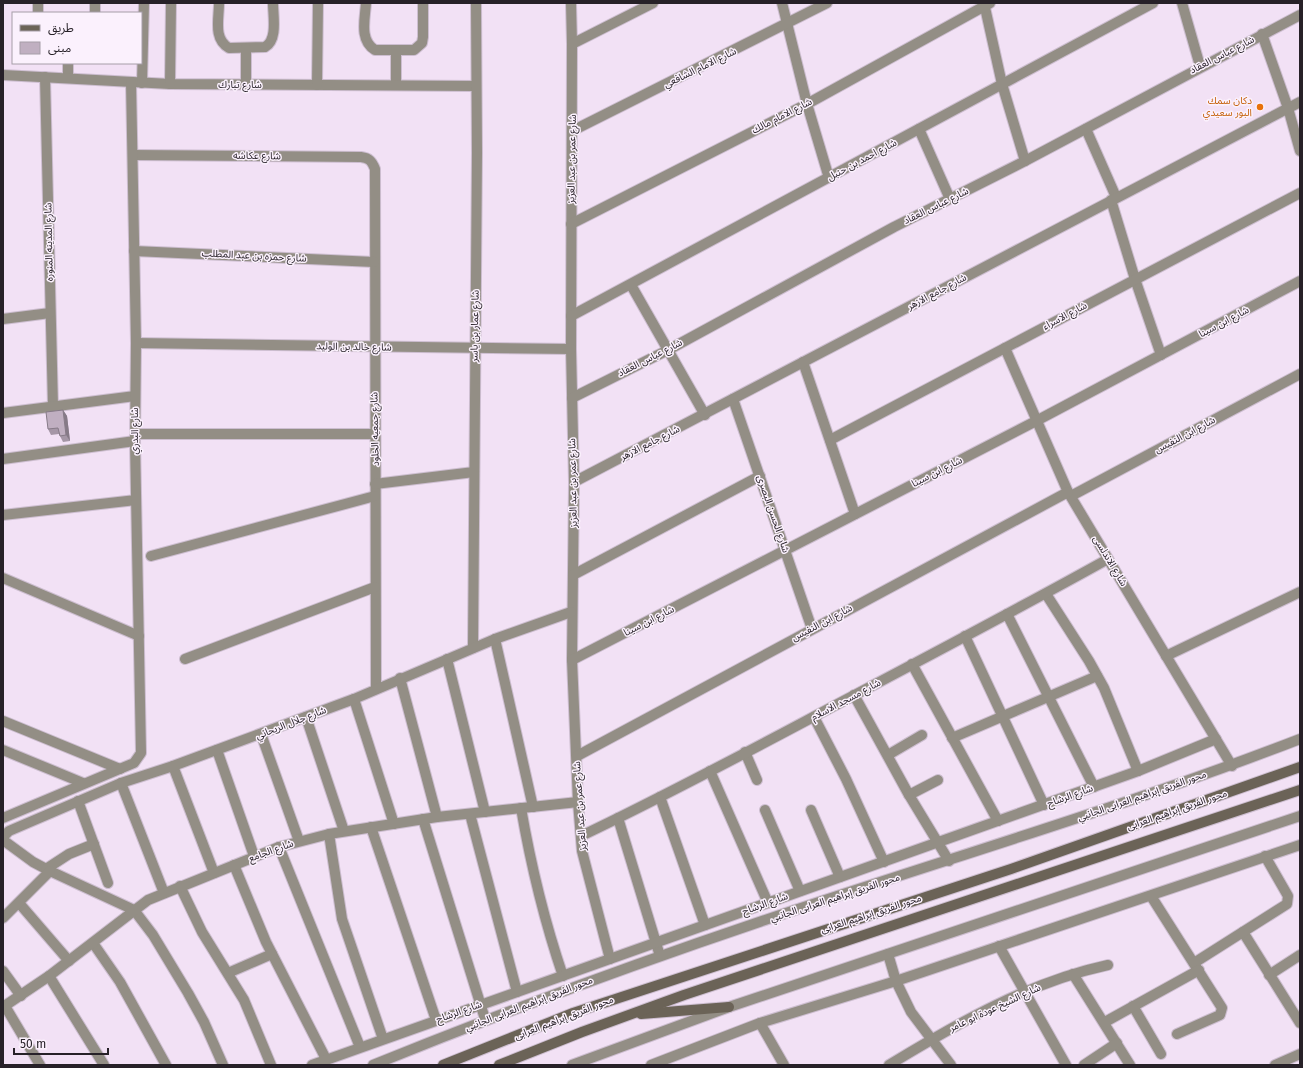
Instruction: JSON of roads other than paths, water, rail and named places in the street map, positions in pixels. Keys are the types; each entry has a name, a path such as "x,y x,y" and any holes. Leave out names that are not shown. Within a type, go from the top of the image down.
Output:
{"main road":[{"name":"محور الفريق إبراهيم العرابى","path":"443,1065 573,1013 1011,869 1300,767"},
{"name":"محور الفريق إبراهيم العرابى","path":"499,1065 627,1015 684,995 1300,790"},
{"path":"627,1015 729,1007"}],"street":[{"name":"شارع البدري","path":"142,23 144,3"},
{"path":"170,84 171,3"},
{"path":"219,3 218,36 220,41 229,48 265,47 272,41 273,3"},
{"path":"317,85 318,3"},
{"path":"366,3 364,36 366,42 375,50 414,50 422,43 423,3"},
{"name":"شارع عمار بن ياسر","path":"473,648 477,3"},
{"name":"شارع عمر بن عبد العزيز","path":"571,3 571,349 574,482 572,660 578,802 581,836 586,866 610,959"},
{"path":"572,44 653,3"},
{"path":"782,3 807,104 829,178"},
{"name":"شارع الامام الشافعي","path":"572,131 827,3"},
{"name":"شارع احمد بن حنبل","path":"571,316 1153,3"},
{"path":"1182,3 1200,66"},
{"path":"987,4 1002,84 1025,161"},
{"name":"شارع الامام مالك","path":"571,224 807,104 987,4"},
{"name":"شارع عباس العقاد","path":"572,398 668,350 894,227 1025,161 1200,66 1300,15"},
{"path":"1262,34 1288,108 1300,151"},
{"path":"246,48 246,85"},
{"path":"396,50 396,86"},
{"path":"68,64 68,78"},
{"name":"شارع البدري","path":"3,818 83,783 134,763 141,753 135,438 136,343 133,155 138,64"},
{"name":"شارع تبارك","path":"3,75 170,84 476,86"},
{"name":"شارع المدينه المنوره","path":"45,77 53,407"},
{"name":"شارع جامع الازهر","path":"574,482 1300,102"},
{"path":"919,129 950,199"},
{"path":"1086,129 1113,199 1135,279 1161,355"},
{"name":"شارع عكاشه","path":"133,155 361,157 368,158 373,162 375,168"},
{"name":"شارع جمعيه الخلود","path":"375,168 374,434 376,689"},
{"name":"شارع الاسراء","path":"830,440 1300,193"},
{"name":"شارع حمزه بن عبد المطلب","path":"134,250 374,262"},
{"name":"شارع ابن سينا","path":"572,660 1038,420 1300,281"},
{"path":"631,285 705,414"},
{"path":"3,319 50,313"},
{"name":"شارع خالد بن الوليد","path":"136,343 374,348 475,347 571,349"},
{"name":"شارع الاندلسى","path":"1005,348 1070,494 1232,766"},
{"path":"803,362 855,514"},
{"name":"شارع ابن النفيس","path":"577,756 812,629 1300,374"},
{"path":"3,413 135,396"},
{"name":"شارع الحسن البصرى","path":"733,399 812,629"},
{"path":"3,459 135,438 374,434"},
{"path":"375,484 474,472"},
{"path":"573,575 760,476"},
{"path":"151,556 375,496"},
{"path":"3,515 136,500"},
{"name":"شارع مسجد الاسلام","path":"581,836 710,771 1046,594 1108,559"},
{"path":"3,578 139,636"},
{"path":"185,659 375,587"},
{"path":"1166,656 1300,592"},
{"path":"1046,594 1097,676 1138,771"},
{"name":"شارع جلال الريحاني","path":"5,836 78,801 121,783 173,766 354,699 400,678 495,639 572,612"},
{"path":"1007,614 1094,787"},
{"path":"965,636 1044,805"},
{"path":"495,639 533,807"},
{"path":"447,659 485,812"},
{"path":"912,664 998,821"},
{"path":"952,738 1097,676"},
{"path":"400,678 437,817"},
{"path":"854,695 949,861"},
{"path":"354,699 394,824"},
{"path":"814,716 846,779 884,862"},
{"path":"306,717 344,831"},
{"path":"3,721 120,769"},
{"path":"261,734 299,841"},
{"path":"888,755 922,735"},
{"name":"شارع الرشاح","path":"312,1065 1094,787 1138,771 1216,739"},
{"name":"محور الفريق إبراهيم العرابى الجانبي","path":"373,1065 485,1019 660,956 815,903 949,861 1232,766 1300,739"},
{"path":"3,750 83,783"},
{"path":"216,750 254,856"},
{"path":"745,752 757,780"},
{"path":"173,766 214,873"},
{"path":"710,771 768,903"},
{"path":"910,795 938,780"},
{"path":"121,783 164,892"},
{"path":"660,797 705,925"},
{"path":"78,801 108,883"},
{"name":"شارع الجامع","path":"4,1006 49,976 148,900 164,892 254,856 299,841 344,831 437,817 578,802"},
{"path":"521,808 545,923 563,976"},
{"path":"765,810 800,891"},
{"path":"811,810 840,877"},
{"path":"470,814 517,992"},
{"path":"572,1065 584,1063 729,1007 1300,816"},
{"path":"618,818 660,956"},
{"path":"423,819 485,1019"},
{"path":"371,827 436,1020"},
{"path":"329,834 342,919 382,1039"},
{"path":"5,836 33,862 134,910 152,935 188,993 204,1022 223,1065"},
{"path":"3,918 19,903 48,870 68,854 94,844"},
{"path":"651,1065 760,1023 896,981 1300,845"},
{"path":"280,847 360,1047"},
{"path":"1105,1022 1196,966 1242,932 1284,906 1289,900 1265,856"},
{"path":"234,865 272,954 326,1059"},
{"path":"180,886 202,932 244,1000 271,1065"},
{"path":"1151,896 1220,1004 1222,1012 1220,1015 1177,1034"},
{"path":"19,903 69,961"},
{"path":"1242,932 1300,1023"},
{"path":"93,943 120,982 166,1065"},
{"path":"1000,946 1024,992 1066,1065"},
{"path":"228,973 272,954"},
{"path":"888,954 896,981 912,1012 951,1065"},
{"path":"1269,975 1300,956"},
{"name":"شارع الشيخ عودة ابو عامر","path":"889,1065 976,1014 1024,992 1073,974 1108,965"},
{"path":"3,971 21,996"},
{"path":"1073,974 1105,1022 1130,1065"},
{"path":"49,976 104,1065"},
{"path":"4,1006 40,1065"},
{"path":"1133,1006 1161,1054"},
{"path":"760,1023 784,1065"},
{"path":"1084,1065 1117,1043"},
{"path":"1275,1065 1300,1054"}],"place":[{"name":"دكان سمك البور سعيدي","path":"1260,107"}]}
